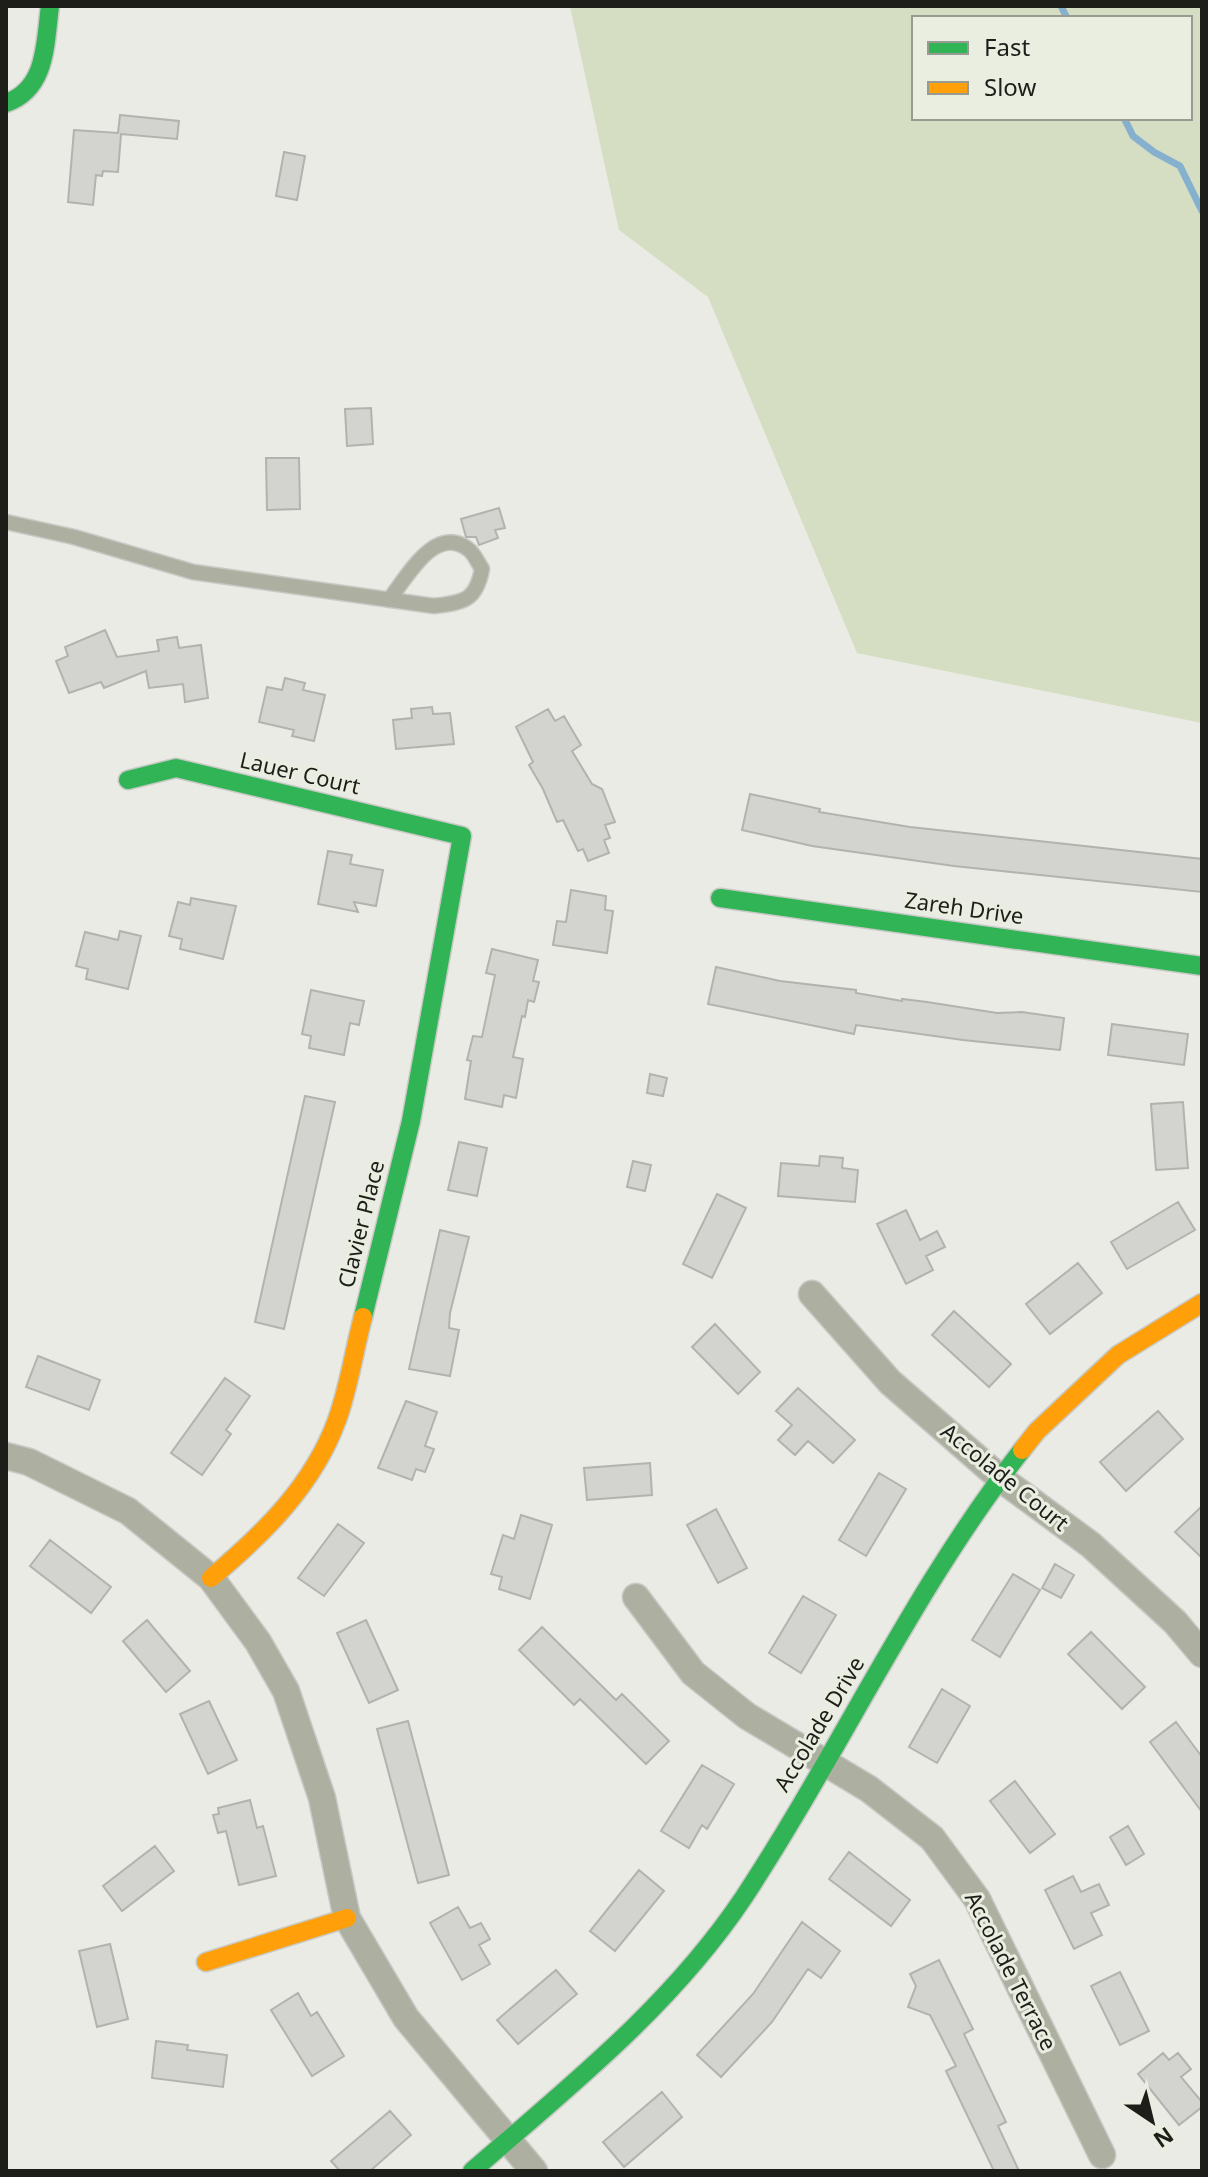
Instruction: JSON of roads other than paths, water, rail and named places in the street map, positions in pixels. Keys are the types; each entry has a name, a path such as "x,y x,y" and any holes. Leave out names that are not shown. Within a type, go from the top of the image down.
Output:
{"street":[{"path":"6,103 16,102 30,90 41,73 50,6"},
{"name":"Lauer Court","path":"128,780 176,768 462,836"},
{"name":"Clavier Place","path":"211,1578 255,1541 305,1484 337,1420 411,1121 462,836"},
{"name":"Zareh Drive","path":"720,898 1202,966"},
{"name":"Accolade Court","path":"812,1294 890,1382 1000,1478 1091,1545 1175,1622 1202,1654"},
{"name":"Accolade Drive","path":"472,2171 595,2064 676,1986 743,1898 936,1576 1000,1478 1037,1431 1118,1355 1202,1303"},
{"path":"6,1456 29,1462 128,1511 211,1578 258,1642 286,1691 322,1798 347,1918 406,2018 534,2171"},
{"name":"Accolade Terrace","path":"636,1597 693,1673 747,1716 869,1789 932,1838 977,1899 1102,2155"},
{"path":"206,1962 347,1918"}],"lane":[{"path":"6,522 74,537 193,572 389,600 434,606 462,603 479,588 482,569 470,549 453,542 430,547 389,600"}],"waterway":[{"path":"1061,6 1066,16"},
{"path":"1125,120 1133,136 1180,166 1202,211"}]}
